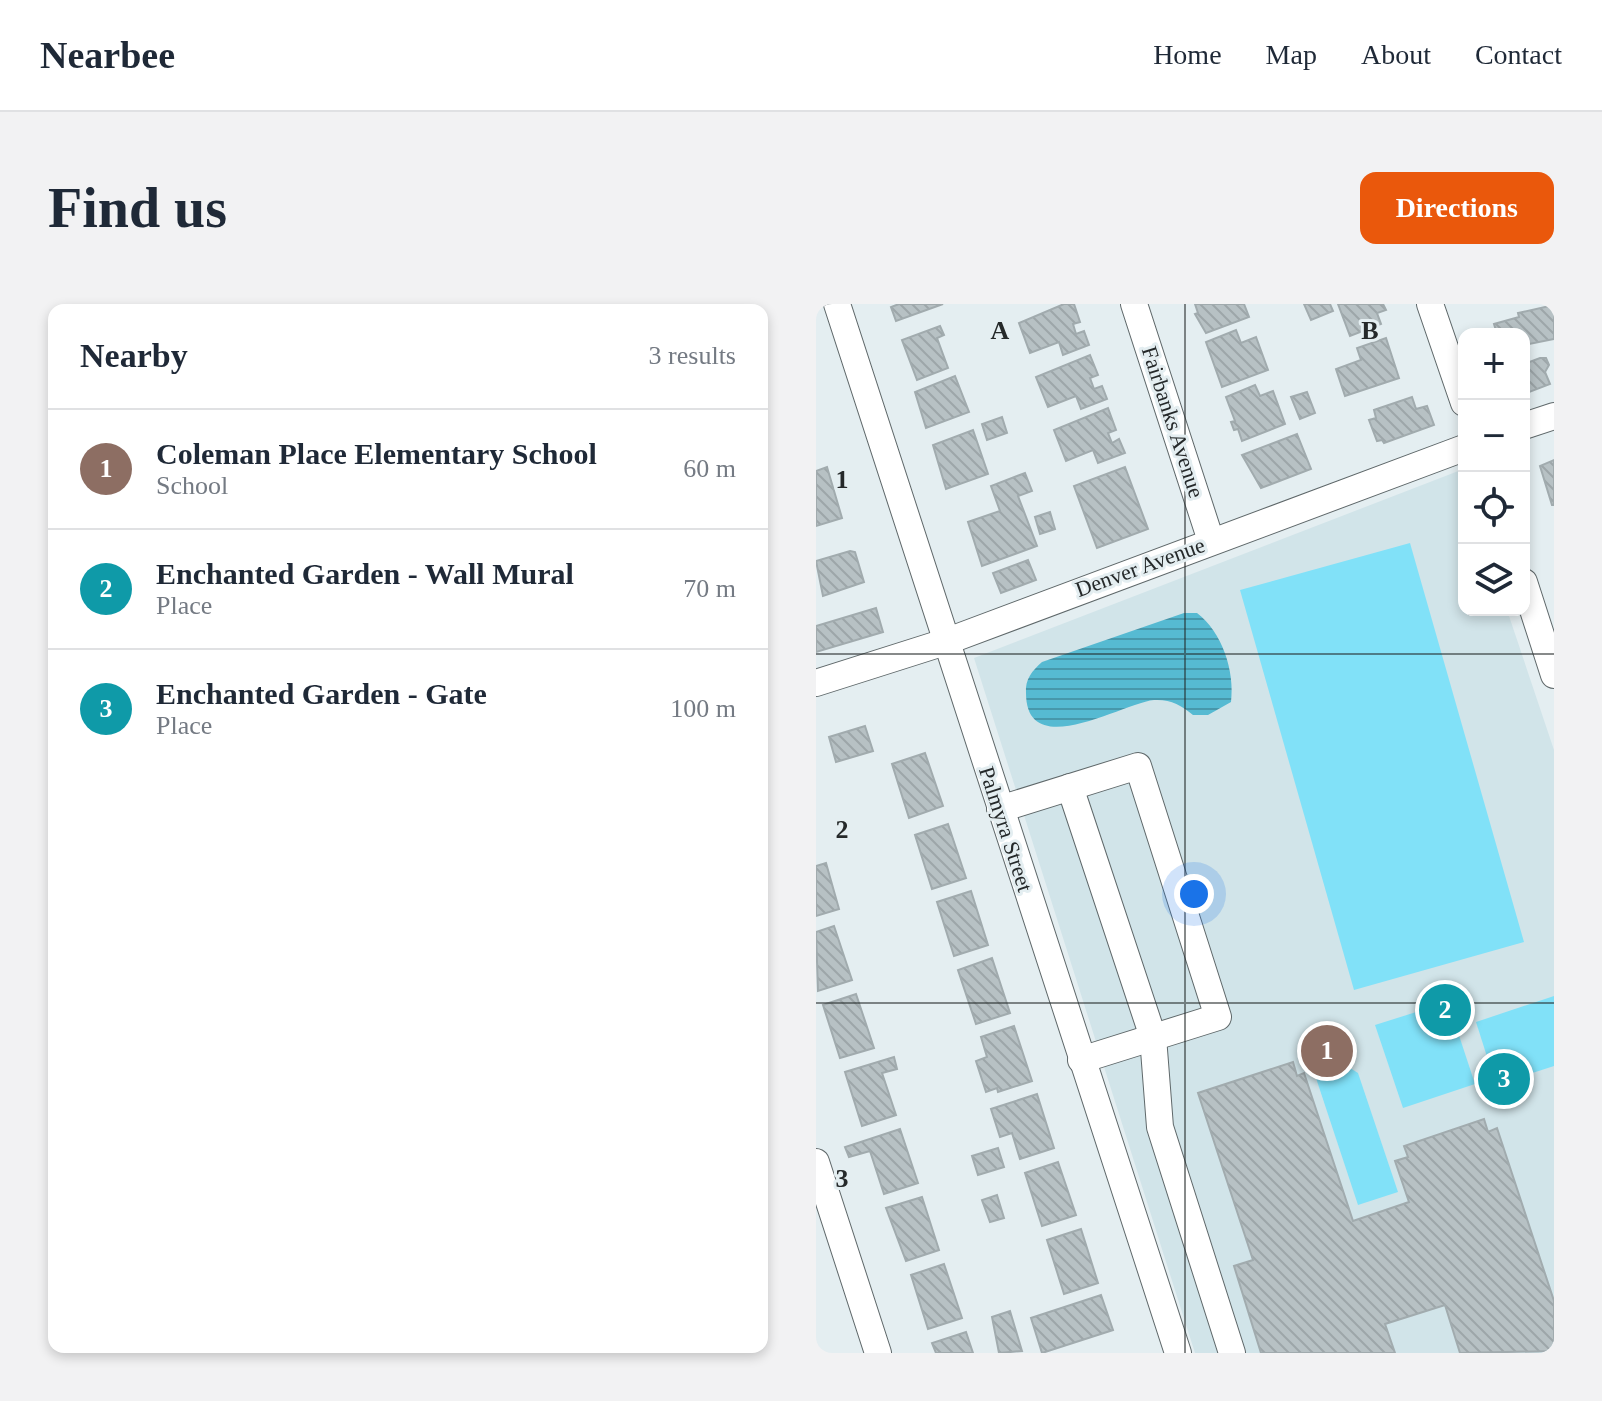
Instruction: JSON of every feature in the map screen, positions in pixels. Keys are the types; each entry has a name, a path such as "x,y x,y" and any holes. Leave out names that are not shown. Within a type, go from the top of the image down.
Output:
{"street":[{"name":"Palmyra Street","path":"837,304 1174,1352"},
{"name":"Fairbanks Avenue","path":"1134,304 1211,541"},
{"path":"1430,304 1463,400"},
{"path":"1530,424 1554,416"},
{"name":"Denver Avenue","path":"816,683 945,642 1458,450"},
{"path":"1530,601 1554,675"},
{"path":"1000,809 1138,766 1218,1017 1081,1060"},
{"path":"1070,787 1153,1037 1160,1127 1232,1353"},
{"path":"816,1162 878,1353"}],"shaded area":[{"path":"1458,471 1458,616 1509,616 1554,750 1554,1353 1195,1353 974,658"},
{"path":"1410,543 1524,942 1354,990 1240,590"},
{"path":"1184,613 1197,613 1220,641 1229,665 1231,702 1208,715 1193,715 1175,703 1154,700 1100,718 1058,727 1042,724 1030,714 1026,693 1028,679 1042,662"},
{"path":"1554,996 1554,1066 1496,1085 1476,1022"},
{"path":"1448,1002 1475,1084 1403,1108 1375,1025"},
{"path":"1342,1063 1358,1073 1398,1192 1358,1205 1314,1072"}],"building":[{"path":"899,304 943,304 896,321 891,307"},
{"path":"1064,304 1074,304 1080,322 1073,324 1076,334 1084,331 1089,345 1063,355 1059,342 1030,353 1019,323"},
{"path":"1195,304 1244,304 1249,317 1206,333 1195,314 1198,313"},
{"path":"1304,304 1330,304 1333,311 1311,320"},
{"path":"1338,304 1383,304 1386,310 1377,313 1381,324 1350,336"},
{"path":"1554,305 1554,339 1530,344 1530,328 1495,328 1494,324 1519,317 1518,313"},
{"path":"940,326 944,335 937,338 948,368 917,380 902,340"},
{"path":"1236,330 1241,343 1256,337 1268,370 1222,387 1206,342"},
{"path":"1386,338 1399,378 1345,396 1336,369 1361,360 1357,348"},
{"path":"1090,355 1098,375 1090,378 1094,389 1102,386 1107,399 1081,409 1076,396 1048,407 1036,377"},
{"path":"1546,358 1549,365 1545,372 1550,384 1530,392 1530,362"},
{"path":"955,376 969,412 926,428 915,392"},
{"path":"1255,385 1260,396 1273,391 1285,424 1242,441 1238,429 1234,430 1231,422 1235,421 1226,397"},
{"path":"1307,392 1315,413 1300,419 1291,397"},
{"path":"1412,397 1416,409 1427,406 1434,425 1384,443 1377,441 1369,420 1376,418 1374,410"},
{"path":"1108,408 1116,430 1108,433 1112,443 1119,439 1125,453 1098,463 1093,450 1066,461 1054,430"},
{"path":"1002,417 1007,433 987,440 982,424"},
{"path":"973,430 988,474 946,489 933,445"},
{"path":"1297,434 1311,469 1261,488 1242,455"},
{"path":"1554,460 1554,505 1552,505 1540,466"},
{"path":"827,467 842,518 816,526 816,471"},
{"path":"1125,467 1148,529 1097,548 1074,486"},
{"path":"1025,473 1032,491 1018,496 1037,546 982,566 968,522 1000,511 991,486"},
{"path":"1050,512 1055,529 1040,534 1035,517"},
{"path":"855,552 864,582 823,596 816,561"},
{"path":"1028,560 1036,580 1001,593 993,573"},
{"path":"876,608 883,632 816,652 816,626"},
{"path":"865,726 873,751 836,762 829,737"},
{"path":"925,753 943,806 909,818 892,764"},
{"path":"948,824 966,878 932,889 915,835"},
{"path":"826,863 839,909 816,916 816,866"},
{"path":"971,891 988,945 954,956 937,902"},
{"path":"834,926 852,980 818,991 816,932"},
{"path":"992,958 1010,1013 976,1024 958,970"},
{"path":"856,994 874,1048 840,1058 823,1005"},
{"path":"1014,1026 1032,1081 998,1092 997,1088 986,1092 976,1061 987,1057 981,1037"},
{"path":"894,1057 897,1069 882,1073 896,1115 862,1126 845,1072"},
{"path":"1293,1062 1297,1076 1304,1073 1353,1221 1409,1202 1395,1161 1408,1157 1404,1146 1484,1119 1488,1132 1497,1128 1554,1301 1554,1351 1460,1353 1445,1305 1385,1324 1395,1353 1261,1353 1234,1266 1253,1260 1198,1093"},
{"path":"1037,1094 1054,1148 1020,1159 1012,1133 1000,1137 991,1109"},
{"path":"900,1129 918,1183 884,1194 870,1151 849,1157 845,1147"},
{"path":"998,1148 1004,1167 978,1175 972,1156"},
{"path":"1058,1162 1076,1215 1042,1226 1025,1173"},
{"path":"997,1195 1004,1218 990,1222 982,1200"},
{"path":"922,1197 939,1250 906,1261 886,1208"},
{"path":"1081,1229 1098,1283 1064,1294 1047,1240"},
{"path":"944,1264 962,1318 928,1329 911,1275"},
{"path":"1101,1295 1113,1330 1042,1353 1031,1318"},
{"path":"1010,1311 1022,1351 999,1353 992,1317"},
{"path":"966,1332 973,1353 936,1353 932,1343"}],"place":[{"name":"Enchanted Garden - Wall Mural","path":"1445,1010"},
{"name":"Coleman Place Elementary School","path":"1327,1051"},
{"name":"Enchanted Garden - Gate","path":"1504,1079"}]}
